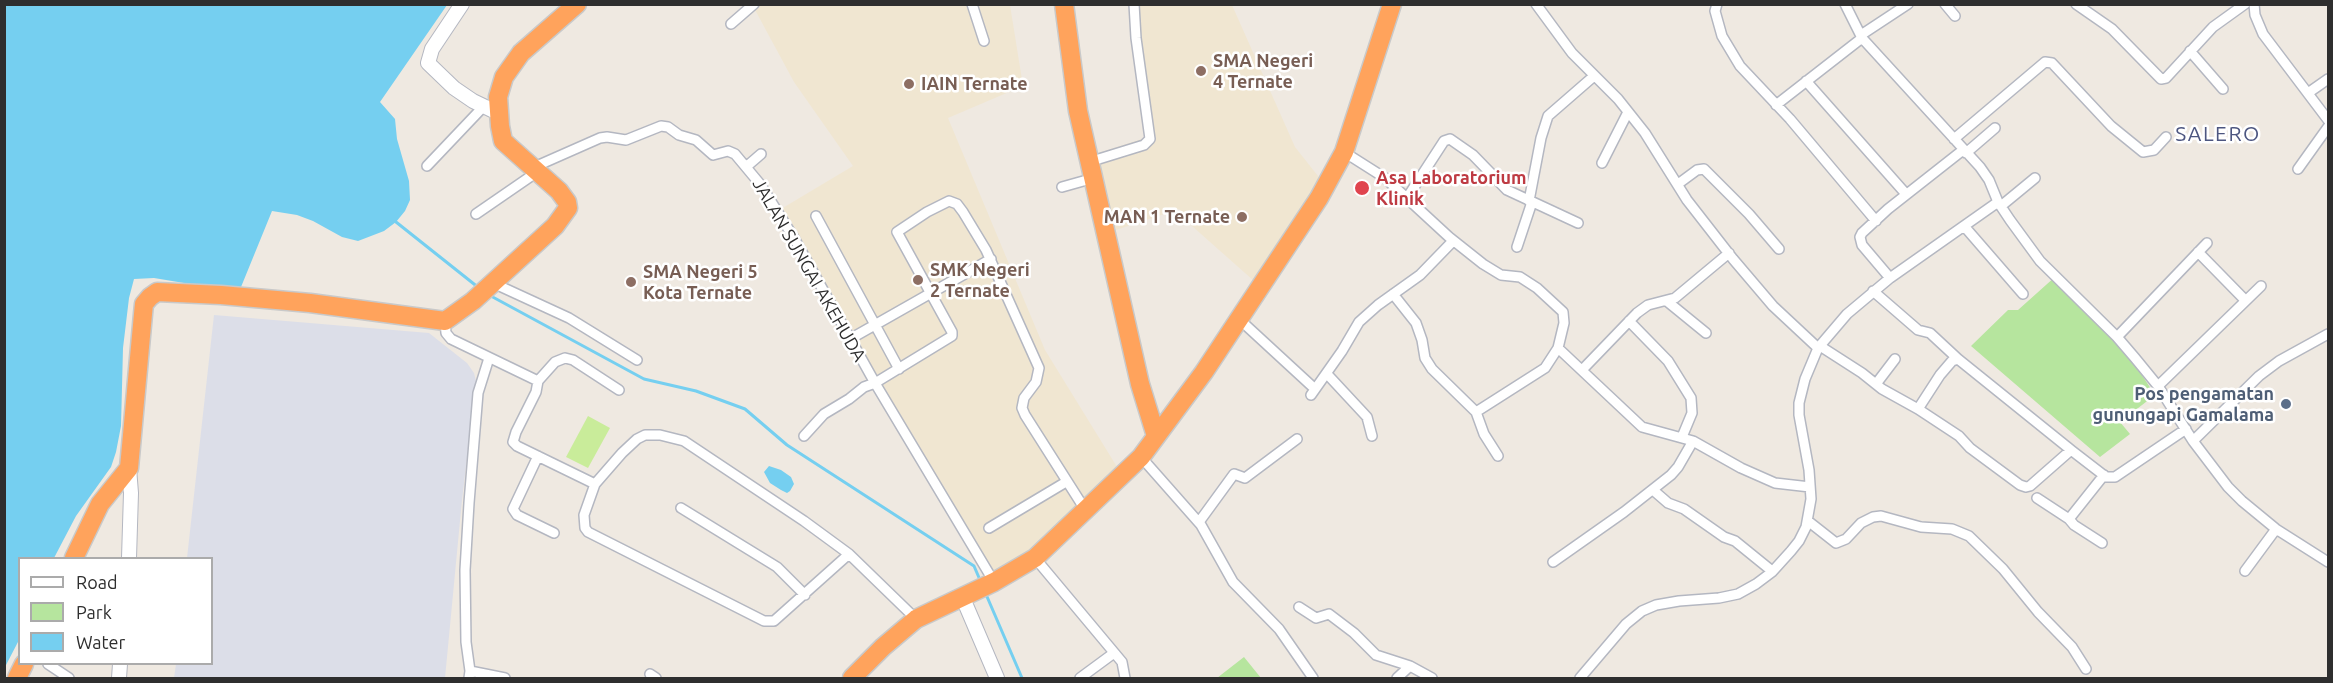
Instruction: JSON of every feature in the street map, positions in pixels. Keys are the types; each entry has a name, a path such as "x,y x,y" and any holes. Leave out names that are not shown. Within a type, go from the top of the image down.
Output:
{"highway":[{"path":"74,557 100,504 129,468 144,304 157,292 265,298 445,321 473,301 555,226 568,208 567,202 559,191 503,141 491,110 504,76 513,63 577,4"},
{"path":"1064,4 1078,111 1140,384 1156,436"},
{"path":"852,678 916,619 1035,558 1141,457 1204,372 1292,242 1344,152 1392,4"}],"main road":[{"path":"462,4 432,49 428,63 454,88 491,110"},
{"path":"129,468 131,493 129,557"},
{"path":"965,595 997,678"}],"street":[{"path":"731,24 754,4"},
{"path":"972,4 984,40"},
{"path":"1062,187 1091,170 1144,145 1150,139 1136,38 1134,4"},
{"path":"1536,4 1560,39 1618,99 1645,133 1694,210 1729,253 1773,306 1819,347 1902,402 1918,409 1959,436 1970,448 2020,485 2030,486 2071,450"},
{"path":"1716,4 1714,8 1716,18 1722,36 1732,54 1876,220"},
{"path":"1845,4 1862,36 1989,180 2000,204 2040,261 2117,337 2158,386 2193,441 2228,487 2276,529 2328,562"},
{"path":"1776,105 1862,36 1908,4"},
{"path":"1945,4 1955,16"},
{"path":"2076,4 2112,29 2161,79 2166,78 2213,27 2245,4"},
{"path":"2254,4 2255,15 2263,34 2328,120"},
{"path":"2190,51 2223,89"},
{"path":"1954,140 2045,62 2052,63 2111,126 2144,152 2154,150 2166,137"},
{"path":"1516,247 1530,202 1548,116 1594,76"},
{"path":"2308,93 2328,79"},
{"path":"1806,81 1906,195"},
{"path":"427,166 491,110"},
{"path":"1602,163 1628,112"},
{"name":"JALAN SUNGAI AKEHUDA","path":"534,170 600,138 626,140 661,126 696,140 713,155 730,151 769,196 874,383 992,582"},
{"path":"2298,170 2328,127"},
{"path":"1890,278 1860,241 1862,233 1906,195 1995,128"},
{"path":"1407,198 1444,141 1450,139 1473,155 1507,190 1578,224"},
{"path":"1344,152 1385,178 1453,241 1495,273 1507,277 1520,277 1530,282 1558,306 1565,317 1558,348 1550,363 1539,373 1476,412"},
{"path":"746,167 761,154"},
{"path":"1678,184 1697,170 1704,169 1749,214 1779,249"},
{"path":"476,214 534,170"},
{"path":"1580,678 1626,624 1642,611 1667,603 1738,594 1772,572 1799,541 1808,521 1811,499 1799,403 1805,379 1819,347 1833,329 1873,291 2035,178"},
{"path":"804,436 824,414 864,387 899,369 952,336 952,332 897,232 945,201 949,201 957,204 963,212 991,259 1039,368 1036,382 1024,398 1025,415 1086,511"},
{"path":"816,216 899,369"},
{"path":"1964,226 2023,294"},
{"path":"1239,319 1313,392 1327,374 1359,322 1420,274 1453,241"},
{"path":"2117,337 2207,243"},
{"path":"2198,252 2245,300"},
{"path":"1582,370 1629,321 1648,305 1668,302 1675,298 1729,253"},
{"path":"850,339 991,259"},
{"path":"491,285 568,318 637,360"},
{"path":"2158,386 2261,286"},
{"path":"1873,291 1918,330 1930,333 1958,359 2104,475 2115,477 2186,429"},
{"path":"1393,294 1416,323 1425,358 1432,369 1476,412 1484,434 1498,456"},
{"path":"1668,302 1706,333"},
{"path":"445,321 448,337 538,381"},
{"path":"1629,321 1668,361 1691,398 1692,413 1682,436"},
{"path":"2193,441 2266,371 2307,344 2328,334"},
{"path":"1558,348 1642,427 1682,436 1761,478 1782,485 1810,487"},
{"path":"489,358 478,393 469,503 465,570 466,642 470,675 505,678"},
{"path":"595,484 513,442 536,392 538,381 555,362 565,358 573,360 619,390"},
{"path":"1876,384 1895,359"},
{"path":"1918,409 1940,375 1952,361 1958,359"},
{"path":"1327,374 1367,417 1372,436"},
{"path":"849,554 774,621 764,621 594,536 585,528 584,515 595,484 637,439 645,435 673,437 684,441 714,460 849,554 916,619"},
{"path":"1199,522 1234,474 1245,478 1297,439"},
{"path":"1553,562 1653,490 1678,467 1693,441"},
{"path":"538,456 513,509 517,515 554,533"},
{"path":"1141,457 1199,522 1233,582 1279,629 1313,678"},
{"path":"2069,519 2104,475"},
{"path":"989,528 1066,482"},
{"path":"1653,490 1668,503 1684,509 1724,537 1735,541 1772,572"},
{"path":"2037,498 2102,543"},
{"path":"681,508 777,567 805,595"},
{"path":"1808,521 1836,543 1846,540 1862,523 1873,517 1881,516 1921,527 1952,529 1969,536 2003,569 2027,599 2072,647 2086,669"},
{"path":"2245,571 2276,529"},
{"path":"1035,558 1122,662 1125,678"},
{"path":"1299,607 1316,618 1329,614 1354,633 1376,655 1410,666 1432,678"},
{"path":"1080,678 1114,653"},
{"path":"51,665 69,678"},
{"path":"1397,678 1410,666"}],"shaded area":[{"name":"SMK Negeri 2 Ternate","path":"762,4 1010,5 1023,86 948,118 1045,350 1122,475 1047,539 1005,568 992,570 882,387 781,209 853,166 794,82 754,8"},
{"name":"SMA Negeri 4 Ternate","path":"1134,5 1232,5 1295,147 1322,181 1254,281 1192,226 1179,209 1116,230 1095,154 1148,137"},
{"path":"214,315 429,333 467,363 474,373 476,381 445,678 174,678 176,665 213,665 213,557 187,557"}],"green space":[{"path":"2056,276 2130,357 2155,395 2120,422 2130,434 2100,457 1971,346 2008,310 2018,310"},
{"path":"588,416 610,428 588,468 566,457"},
{"path":"1244,657 1261,678 1217,678"}],"water":[{"path":"5,5 447,5 380,102 395,119 397,139 409,181 410,200 396,222 384,231 358,241 342,237 297,215 272,211 241,287 190,284 154,278 134,279 129,298 123,348 121,426 116,452 111,467 76,516 55,557 18,557 18,642 5,667"},
{"path":"769,466 791,477 794,484 790,491 787,493 770,483 764,472"}],"waterway":[{"path":"396,222 479,288"},
{"path":"489,295 644,379 696,391 745,409 787,445 974,566 980,580"},
{"path":"985,592 1022,678"}],"place":[{"name":"SMA Negeri 4 Ternate","path":"1201,71"},
{"name":"IAIN Ternate","path":"909,84"},
{"name":"Asa Laboratorium Klinik","path":"1362,188"},
{"name":"MAN 1 Ternate","path":"1242,217"},
{"name":"SMK Negeri 2 Ternate","path":"918,280"},
{"name":"SMA Negeri 5 Kota Ternate","path":"631,282"},
{"name":"Pos pengamatan gunungapi Gamalama","path":"2286,404"}],"district":[{"name":"SALERO","path":"2218,134"}]}
